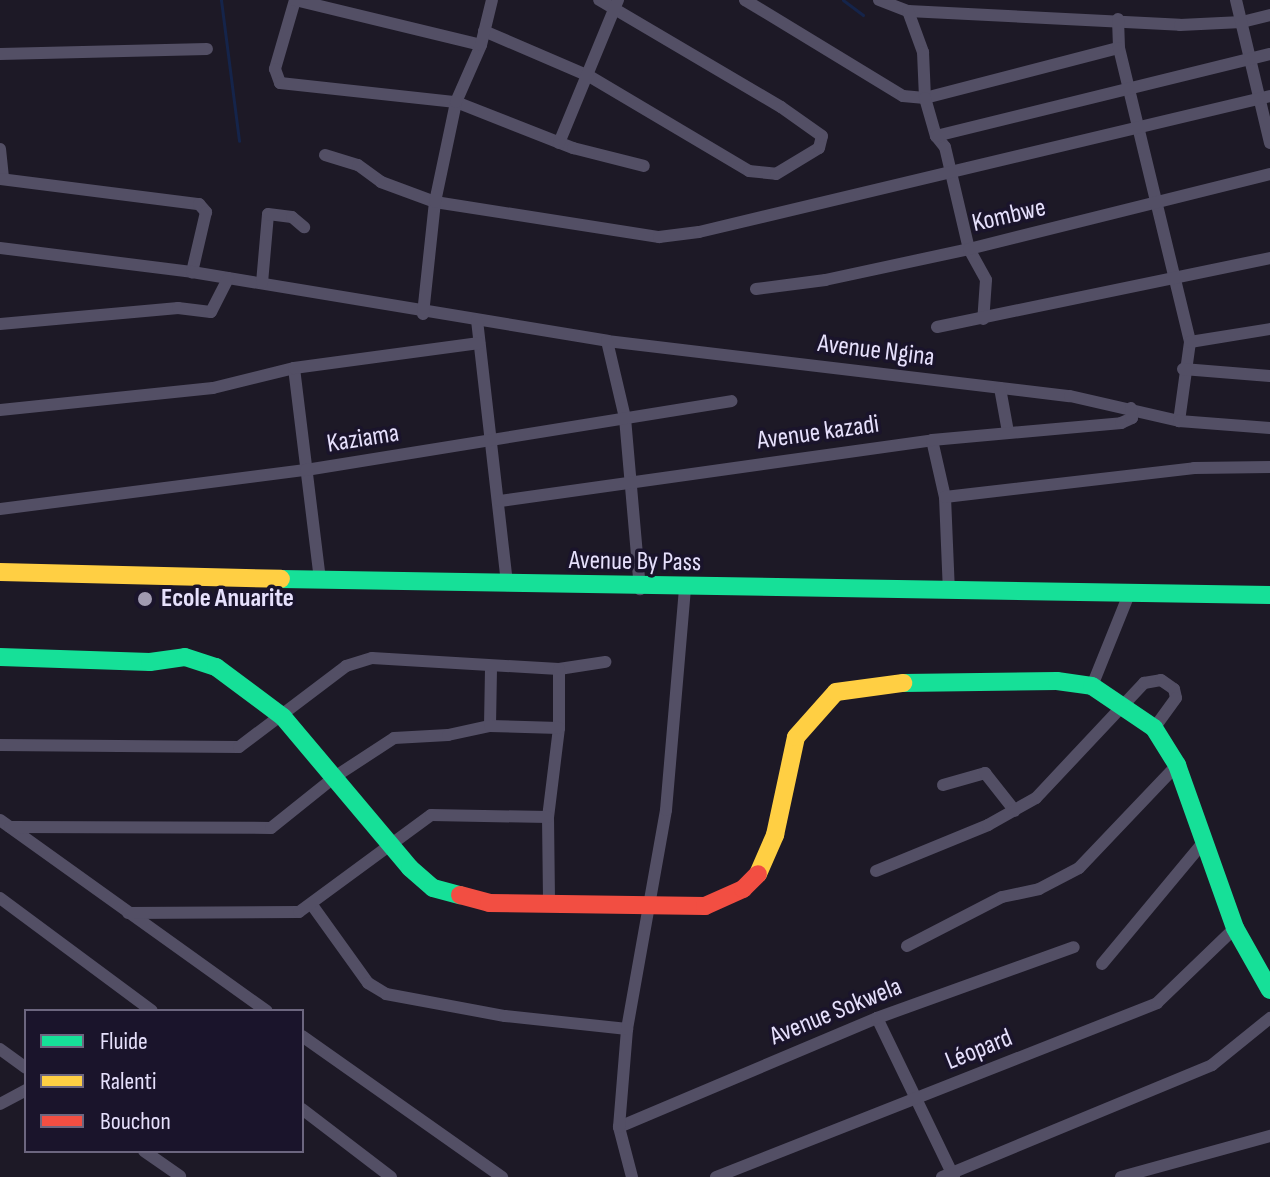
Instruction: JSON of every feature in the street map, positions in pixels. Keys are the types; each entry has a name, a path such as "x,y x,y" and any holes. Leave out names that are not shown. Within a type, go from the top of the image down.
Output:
{"main road":[{"name":"Avenue By Pass","path":"0,572 640,589 1270,595"},
{"path":"0,657 150,662 185,657 241,681 283,717 336,776 390,844 433,888 457,897 489,903 549,901 647,908 705,906 743,889 761,871 775,835 796,737 836,692 917,682 1057,681 1092,686 1154,728 1177,765 1202,844 1235,928 1270,990"}],"street":[{"path":"481,45 295,0 275,69 280,83 456,102 559,143 644,166"},
{"path":"423,314 435,202 456,102 481,45 492,0"},
{"path":"484,31 589,76 749,171 776,174 800,164 819,148 822,136 617,4 599,0"},
{"path":"745,0 892,93 925,98 1119,48"},
{"path":"879,0 908,11 1003,13 1180,25 1242,22 1270,15"},
{"path":"1003,13 1010,0"},
{"path":"1236,0 1250,59 1265,99 1270,143"},
{"path":"559,143 617,4"},
{"path":"908,11 923,52 925,98 936,136 945,147 947,174 969,249 986,280 983,319"},
{"path":"1118,19 1119,48 1132,88 1190,342 1183,369 1179,421"},
{"path":"0,54 207,49"},
{"path":"936,136 1270,54"},
{"path":"325,155 358,165 381,182 435,202 659,237 947,174 1139,125 1265,99"},
{"path":"0,149 2,179 199,204 206,212 192,272"},
{"name":"Kombwe","path":"756,289 825,280 969,249 1270,174"},
{"path":"262,283 268,214 292,217 304,227"},
{"name":"Avenue Ngina","path":"0,248 192,272 423,314 607,341 1000,388 1131,408 1179,421 1270,428"},
{"path":"937,327 1270,258"},
{"path":"0,324 178,308 211,312 228,278"},
{"path":"477,320 500,501 507,585"},
{"path":"1190,342 1270,329"},
{"path":"607,341 625,418 640,589"},
{"path":"0,410 213,388 294,368 479,343"},
{"path":"294,368 320,580"},
{"path":"1183,369 1270,376"},
{"path":"1000,388 1008,432"},
{"name":"Kaziama","path":"0,509 306,470 731,401"},
{"name":"Avenue kazadi","path":"500,501 932,440 1121,423 1132,418 1131,408"},
{"path":"932,440 945,497 949,592"},
{"path":"945,497 1194,468 1270,467"},
{"path":"632,1177 619,1127 627,1029 666,810 685,589"},
{"path":"1092,686 1129,594"},
{"path":"0,745 239,747 356,661 491,669 559,669 605,662"},
{"path":"490,726 491,669"},
{"path":"549,901 548,817 559,728 559,669"},
{"path":"876,871 1015,811 1053,782 1144,683 1168,682 1174,689 1175,704 1154,728"},
{"path":"5,824 271,828 336,776 394,738 448,735 490,726 559,728"},
{"path":"907,946 1002,897 1039,889 1079,868 1177,765"},
{"path":"943,785 985,773 1015,811"},
{"path":"128,913 277,915 312,905 424,819 440,813 548,817"},
{"path":"5,824 264,1009"},
{"path":"1102,964 1202,844"},
{"path":"0,898 149,1009"},
{"path":"312,905 368,983 386,994 505,1016 627,1029"},
{"name":"Léopard","path":"716,1177 1167,998 1235,928"},
{"name":"Avenue Sokwela","path":"619,1127 877,1018 1074,947"},
{"path":"877,1018 918,1097 949,1176 1212,1065 1270,1018"},
{"path":"304,1037 502,1177"},
{"path":"0,1049 24,1067"},
{"path":"0,1104 24,1091"},
{"path":"304,1111 391,1177"},
{"path":"1121,1177 1270,1136"},
{"path":"147,1153 180,1176"},
{"path":"1167,1163 1172,1177"}],"waterway":[{"path":"221,0 239,141"},
{"path":"843,0 863,15"}],"traffic: fast":[{"path":"281,579 1270,595"},
{"path":"0,657 150,662 185,657 216,667 283,717 410,868 433,888 460,895"},
{"path":"903,683 1057,681 1092,686 1154,728 1177,765 1235,928 1270,990"}],"traffic: slow":[{"path":"0,572 281,579"},
{"path":"758,874 775,835 796,737 836,692 903,683"}],"traffic: jam":[{"path":"460,895 489,903 705,906 743,889 758,874"}],"place":[{"name":"Ecole Anuarite","path":"145,599"}]}
